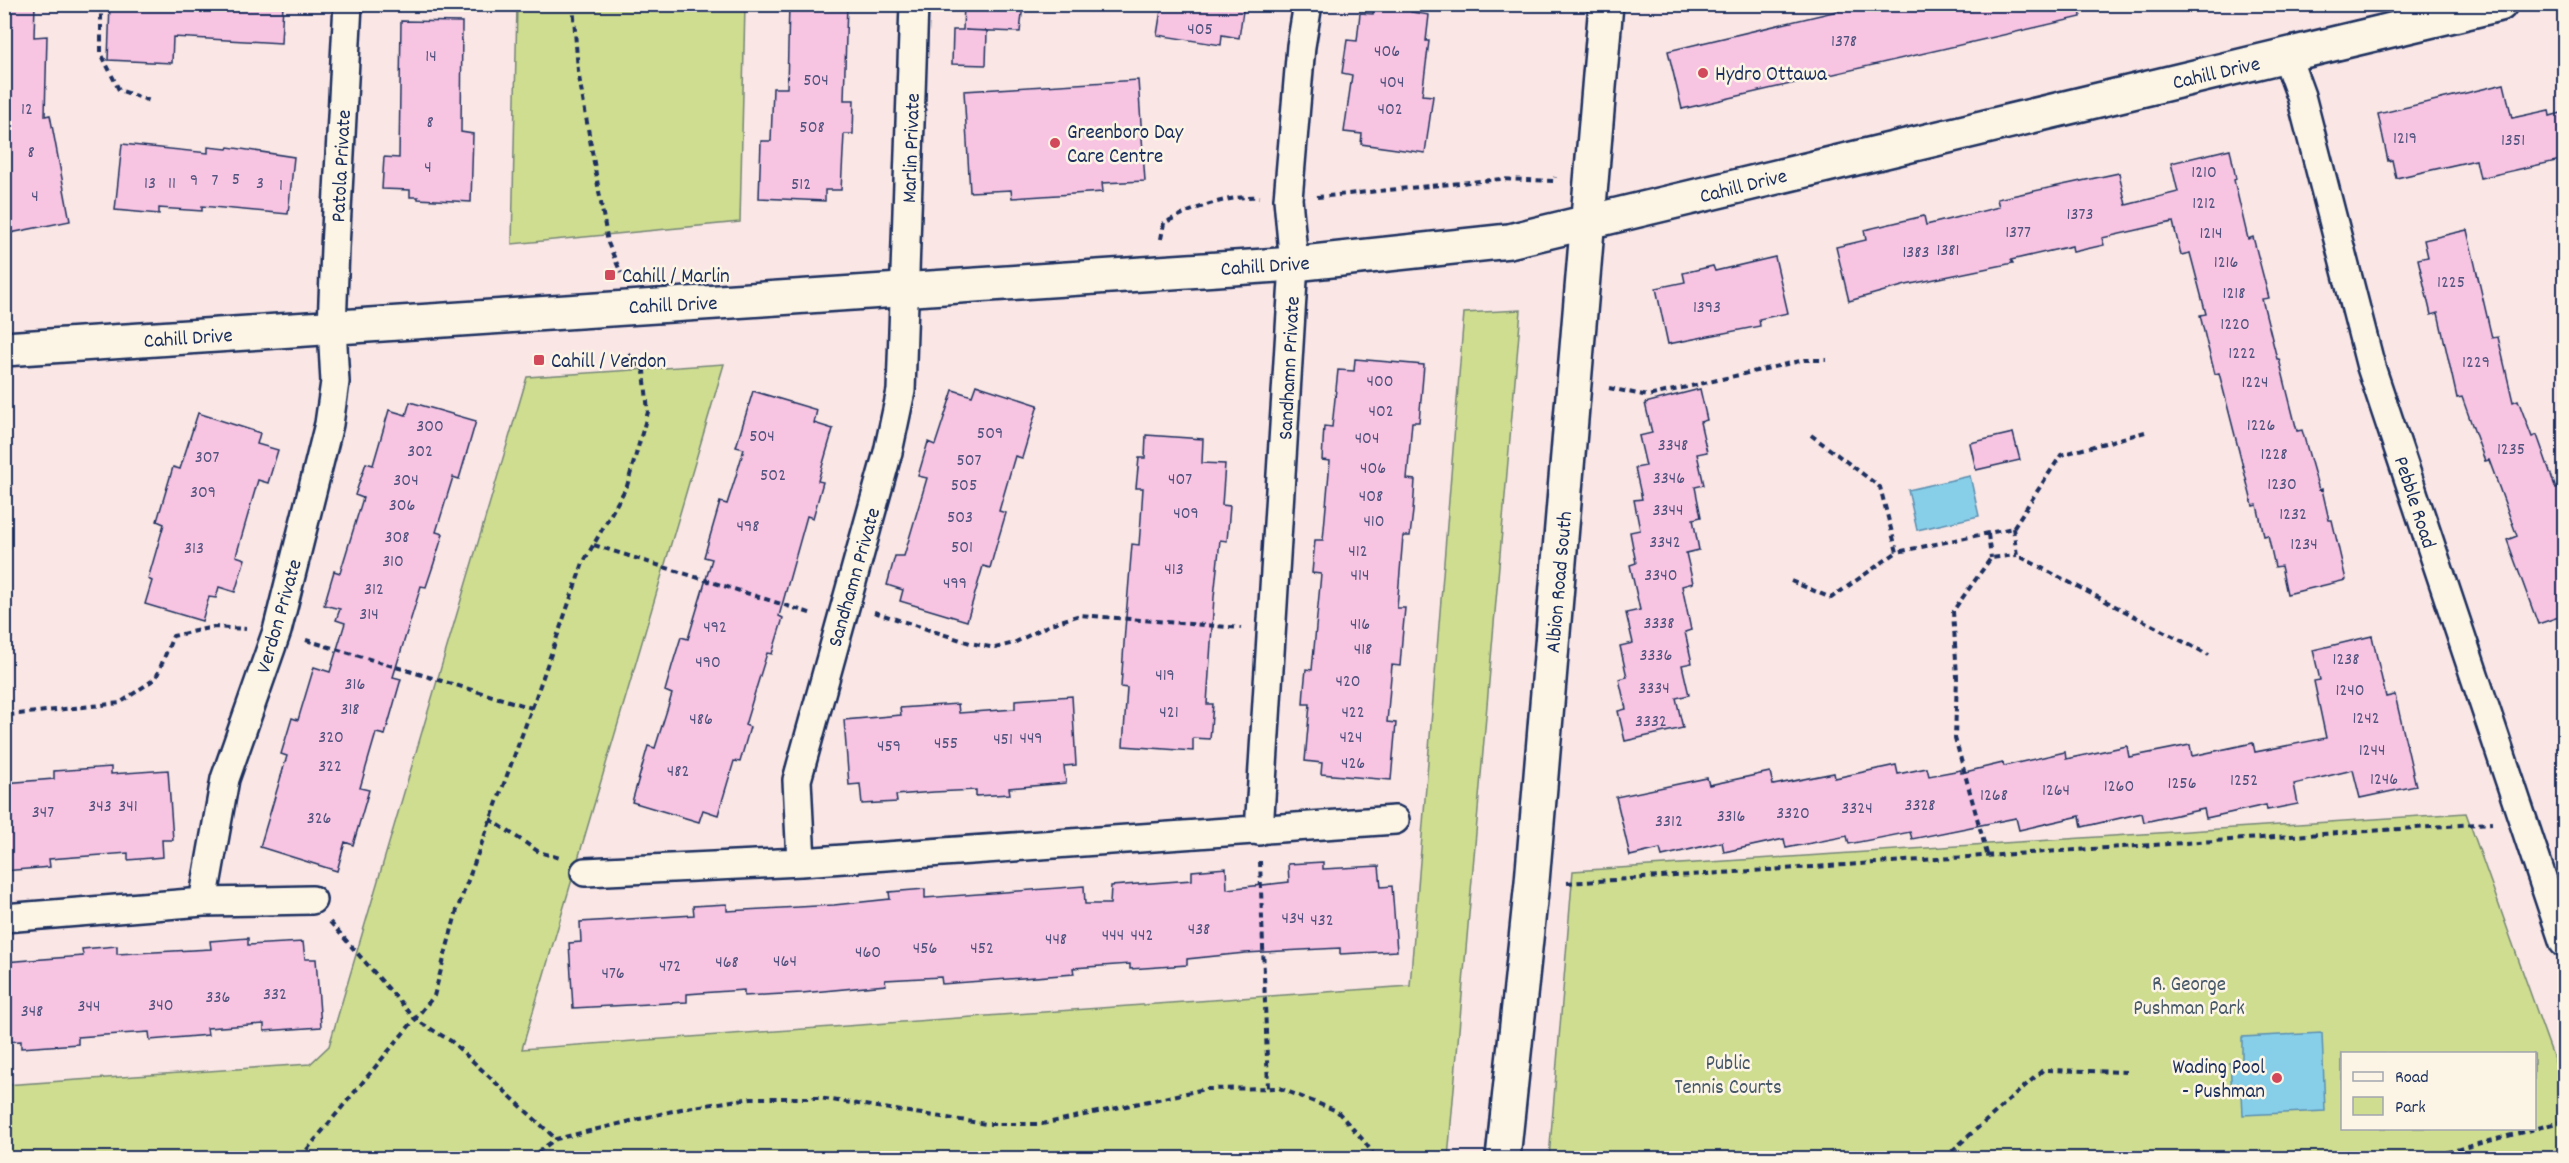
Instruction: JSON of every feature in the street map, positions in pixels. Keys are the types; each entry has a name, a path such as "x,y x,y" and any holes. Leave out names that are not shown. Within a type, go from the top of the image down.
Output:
{"street":[{"name":"Patola Private","path":"332,327 348,4"},
{"name":"Marlin Private","path":"906,291 914,4"},
{"path":"1294,264 1288,199 1301,46 1308,4"},
{"name":"Albion Road South","path":"1503,1158 1532,882 1606,4"},
{"name":"Cahill Drive","path":"4,350 1294,264 1509,242 2500,4"},
{"name":"Pebble Road","path":"2286,55 2301,96 2371,367 2565,943"},
{"name":"Sandhamn Private","path":"1259,831 1294,264"},
{"name":"Sandhamn Private","path":"801,862 797,780 888,452 902,391 906,291"},
{"name":"Verdon Private","path":"203,902 225,779 277,631 329,424 335,382 332,327"},
{"path":"585,872 801,862 1395,820"},
{"path":"4,918 203,902 312,900"}],"path":[{"path":"101,4 101,53 119,90 150,101"},
{"path":"573,4 578,71 608,243 621,273"},
{"path":"1153,272 1164,224 1182,214 1240,196 1288,199 1384,192 1501,179 1554,181 1558,172"},
{"path":"300,1158 434,996 457,910 583,563 627,486 648,412 644,371 627,353"},
{"path":"1609,388 1648,396 1804,360 1826,360"},
{"path":"2017,555 2013,528 2061,455 2145,432"},
{"path":"1811,435 1880,487 1897,552"},
{"path":"1791,581 1831,598 1897,552 2013,528"},
{"path":"1987,854 1955,738 1957,677 1953,611 1991,558 1988,534"},
{"path":"594,545 843,612 995,648 1014,644 1051,624 1080,615 1272,631"},
{"path":"1991,558 2017,555 2209,655"},
{"path":"490,819 539,852 569,861 585,872"},
{"path":"1568,883 2523,821"},
{"path":"1259,831 1268,1088"},
{"path":"312,900 416,1020 451,1041 556,1138"},
{"path":"1944,1158 2043,1071 2126,1072"},
{"path":"529,1158 556,1138 681,1109 751,1098 819,1098 986,1124 1042,1124 1205,1089 1279,1088 1336,1111 1364,1141 1376,1158"},
{"path":"2536,1129 2565,1121"},
{"path":"2426,1158 2531,1130"}],"green space":[{"path":"517,5 745,5 740,222 512,244"},
{"path":"1521,310 1448,1158 5,1158 5,1085 310,1064 329,1046 527,377 724,364 522,1049 1410,986 1464,313"},
{"name":"R. George Pushman Park","path":"2466,813 2564,1087 2564,1158 1549,1158 1573,871"}],"water":[{"path":"1970,476 1979,516 1917,530 1908,490"},
{"name":"Wading Pool - Pushman","path":"2322,1033 2325,1111 2243,1115 2242,1093 2232,1093 2230,1063 2242,1063 2242,1037"}],"building":[{"path":"4,4 35,4 34,37 47,36 45,116 50,115 70,221 10,233 4,206"},
{"path":"110,4 283,4 281,43 173,37 172,63 108,60"},
{"path":"789,4 847,4 844,100 854,100 853,134 844,134 841,190 825,190 825,201 759,198 761,141 771,141 773,88 787,88"},
{"path":"964,4 1023,4 1020,32 965,30 987,31 986,65 952,64 953,30 963,30"},
{"path":"1162,4 1244,4 1239,38 1222,35 1221,45 1157,35"},
{"path":"1374,4 1412,4 1411,12 1429,15 1426,41 1429,41 1422,95 1433,96 1425,153 1361,144 1362,134 1344,132 1352,75 1342,73 1347,40 1357,41 1360,13 1373,14"},
{"path":"1867,4 2080,4 2081,17 1682,109 1668,51"},
{"path":"401,21 462,22 461,132 473,134 471,202 418,199 418,197 410,197 410,190 382,189 384,157 399,158"},
{"name":"Greenboro Day Care Centre","path":"1138,80 1145,181 1102,183 1103,192 1012,198 1011,190 970,192 964,91"},
{"path":"2504,84 2512,118 2549,110 2550,116 2565,112 2565,159 2480,178 2476,160 2396,178 2392,160 2388,161 2378,114"},
{"path":"122,144 208,153 208,147 227,149 228,147 294,157 288,214 202,206 202,211 159,208 159,214 115,210"},
{"path":"2230,149 2236,179 2234,180 2248,239 2253,237 2269,298 2262,299 2277,359 2279,359 2297,431 2302,430 2319,490 2322,489 2329,520 2332,520 2346,580 2287,594 2281,566 2275,567 2268,535 2264,536 2257,505 2253,506 2219,373 2215,374 2200,315 2206,314 2190,253 2181,255 2173,222 2102,238 2104,245 2073,252 2072,246 2011,260 2013,263 1906,285 1849,301 1836,247 1866,240 1864,230 1924,216 1926,225 1999,207 1997,199 2119,173 2126,205 2178,192 2171,163"},
{"path":"2467,230 2492,338 2498,337 2513,402 2518,400 2532,437 2537,435 2556,489 2565,486 2565,615 2538,624 2507,540 2517,536 2489,460 2485,461 2462,397 2457,398 2438,313 2431,315 2418,259 2428,257 2424,240"},
{"path":"1775,257 1788,313 1759,319 1760,326 1668,344 1656,288 1685,282 1683,273 1713,266 1715,271"},
{"path":"1355,359 1424,365 1419,422 1412,422 1407,479 1415,480 1410,536 1403,536 1397,608 1405,608 1400,666 1392,665 1387,722 1396,723 1391,780 1321,774 1322,763 1305,761 1310,704 1303,704 1304,689 1306,669 1312,670 1321,574 1312,573 1315,540 1323,540 1330,461 1322,460 1324,426 1332,427 1338,370 1354,371"},
{"path":"976,385 1038,405 1022,458 1015,456 999,511 1006,513 990,568 983,566 967,621 900,601 903,590 887,585 895,556 904,556 927,478 918,476 928,442 935,445 953,390 972,396"},
{"path":"1700,389 1707,420 1700,422 1707,452 1697,454 1704,485 1695,487 1701,517 1693,519 1699,550 1686,553 1693,583 1682,586 1691,630 1685,632 1692,663 1682,665 1689,695 1676,698 1683,728 1625,741 1618,711 1626,709 1619,679 1627,677 1620,646 1633,643 1626,613 1640,610 1630,565 1636,563 1630,532 1640,530 1634,500 1642,499 1635,468 1646,466 1639,436 1652,433 1645,403"},
{"path":"753,391 817,410 814,423 833,429 818,481 823,482 813,518 807,516 779,616 783,618 772,654 767,653 745,725 750,727 740,762 734,761 718,815 703,810 699,822 632,802 648,746 655,748 672,694 665,691 681,637 688,639 712,559 704,557 720,502 727,504 744,449 736,447"},
{"path":"410,402 476,421 459,479 453,477 436,532 443,534 426,587 421,586 393,677 401,679 385,735 376,733 360,788 369,790 353,845 345,842 337,871 260,847 287,756 281,754 292,718 298,720 314,667 330,672 345,623 336,620 340,609 324,605 334,571 340,573 363,498 355,495 366,463 373,465 389,410 406,415"},
{"path":"198,413 260,433 257,444 278,450 268,483 258,480 236,556 245,559 235,592 219,587 216,598 209,597 202,621 145,604 152,581 148,579 164,524 157,521 173,467 180,469"},
{"path":"2013,433 2020,460 1976,470 1970,443"},
{"path":"1146,435 1203,439 1202,463 1225,464 1222,505 1230,506 1227,541 1220,540 1214,597 1207,704 1213,704 1210,739 1193,738 1193,751 1123,746 1127,688 1121,687 1125,629 1132,544 1139,545 1143,488 1136,488 1139,458 1145,458"},
{"path":"2372,636 2386,697 2395,695 2416,786 2360,798 2353,770 2294,784 2298,804 2267,810 2266,805 2206,818 2204,809 2144,822 2142,813 2082,827 2080,816 2019,830 2016,818 1912,839 1910,832 1849,844 1847,836 1786,848 1784,839 1724,852 1722,842 1662,856 1660,849 1630,856 1616,797 1707,778 1709,785 1770,772 1773,785 1834,773 1835,778 1896,765 1898,774 1927,768 1929,776 1961,770 1961,773 2003,763 2004,766 2065,752 2066,759 2127,746 2129,757 2190,745 2192,756 2253,743 2255,752 2326,738 2314,681 2320,680 2313,650"},
{"path":"1072,696 1076,765 1064,766 1066,783 1009,788 1010,794 976,796 976,790 896,795 897,802 862,804 860,784 849,785 844,720 901,715 900,708 958,704 959,713 1015,709 1015,700"},
{"path":"111,767 111,774 168,770 173,840 162,840 163,857 128,860 128,853 49,859 50,867 4,871 4,783 54,779 54,771"},
{"path":"1323,862 1323,869 1379,866 1381,887 1392,886 1397,951 1340,954 1340,948 1245,953 1187,959 1187,965 1130,969 1130,964 1073,968 1074,974 942,984 941,977 885,980 886,985 802,993 744,996 744,990 687,994 687,1002 573,1008 569,943 581,942 580,922 694,915 693,906 727,904 727,911 834,905 890,899 889,892 925,889 925,898 1084,886 1085,904 1110,904 1111,886 1192,880 1192,871 1226,868 1227,889 1289,882 1288,864"},
{"path":"248,938 248,945 303,942 305,959 316,959 321,1027 264,1031 264,1024 207,1028 208,1035 150,1040 149,1032 105,1035 78,1037 78,1044 21,1048 21,1041 4,1042 4,962 83,956 82,949 117,946 117,954 211,949 210,941"}],"place":[{"name":"Hydro Ottawa","path":"1703,73"},
{"name":"Greenboro Day Care Centre","path":"1055,143"},
{"name":"Cahill / Marlin","path":"610,275"},
{"name":"Cahill / Verdon","path":"539,360"},
{"name":"Wading Pool - Pushman","path":"2277,1078"}],"park label":[{"name":"Public Tennis Courts","path":"1728,1074"}]}
